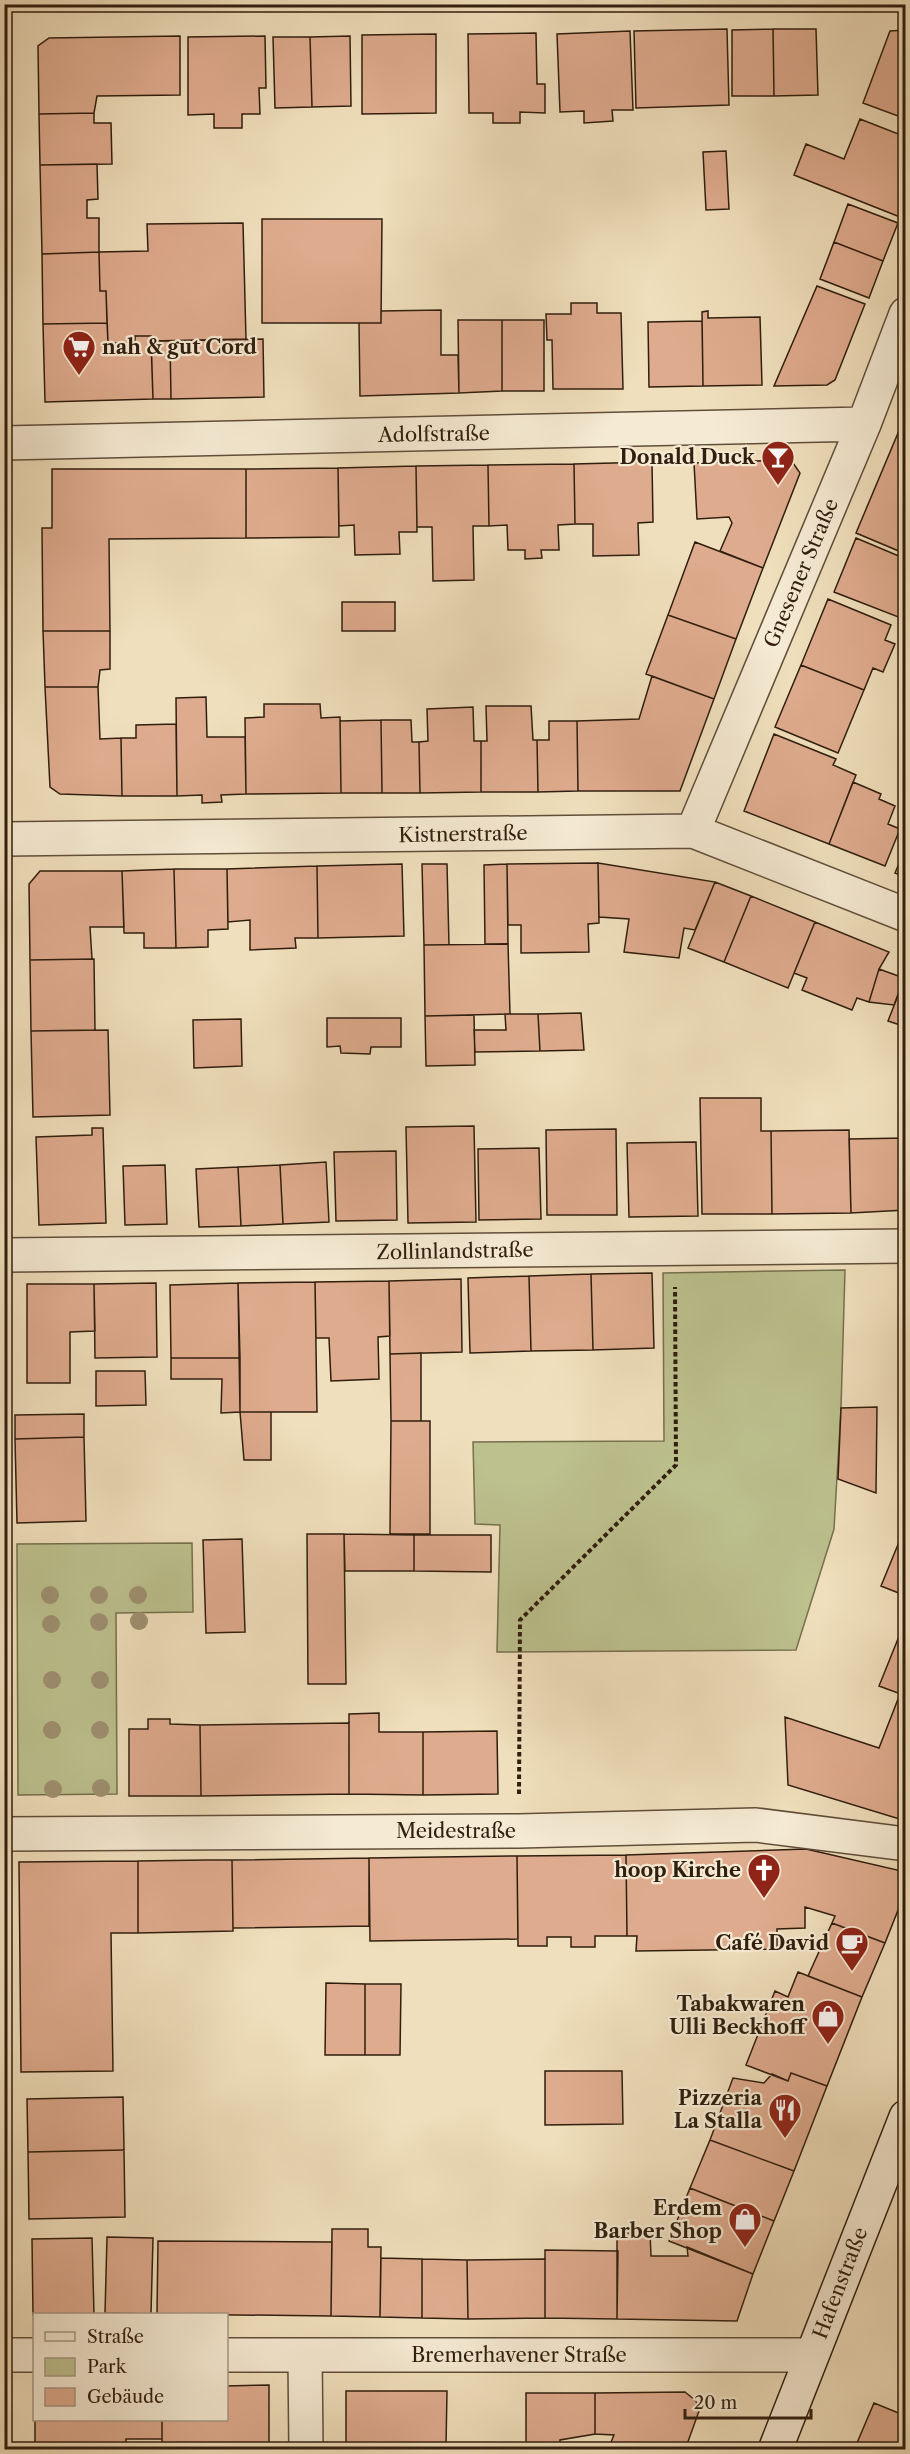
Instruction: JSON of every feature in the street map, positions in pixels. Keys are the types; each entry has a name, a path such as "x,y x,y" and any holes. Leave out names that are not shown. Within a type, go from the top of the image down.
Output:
{"street":[{"name":"Gnesener Straße","path":"693,831 864,424 906,314"},
{"name":"Adolfstraße","path":"4,443 864,424"},
{"name":"Kistnerstraße","path":"4,839 693,831 906,915"},
{"name":"Zollinlandstraße","path":"4,1256 906,1246"},
{"name":"Meidestraße","path":"4,1834 519,1831 756,1825 906,1844"},
{"name":"Hafenstraße","path":"776,2450 906,2116"},
{"path":"4,2355 33,2355"},
{"name":"Bremerhavener Straße","path":"228,2355 812,2355"},
{"path":"305,2355 306,2450"}],"path":[{"path":"519,1831 520,1620 676,1465 675,1273 672,1249"}],"green space":[{"path":"845,1270 841,1408 834,1529 796,1650 497,1652 500,1525 475,1524 473,1442 664,1441 663,1273"},
{"path":"192,1543 193,1612 116,1613 117,1794 18,1795 17,1544"}],"building":[{"path":"727,29 729,105 636,108 634,31"},
{"path":"773,29 774,96 732,96 732,30"},
{"path":"773,29 816,29 818,95 774,96"},
{"path":"906,30 906,119 863,103 890,31"},
{"path":"630,31 633,110 612,110 613,121 584,123 584,111 560,112 557,34"},
{"path":"536,33 537,84 545,84 545,113 520,112 520,123 493,123 493,113 469,113 468,34"},
{"path":"436,34 436,113 362,114 362,35"},
{"path":"180,36 180,95 97,96 94,113 39,114 38,46 49,38"},
{"path":"265,36 266,88 259,88 260,114 242,114 242,128 214,128 214,114 188,115 188,37"},
{"path":"350,36 351,106 312,107 310,37"},
{"path":"273,37 310,37 312,107 275,108"},
{"path":"94,113 94,123 111,123 112,164 40,165 39,114"},
{"path":"860,119 906,137 906,204 900,217 794,175 806,144 844,159"},
{"path":"726,151 729,209 706,210 703,152"},
{"path":"97,164 98,199 87,200 87,218 99,218 99,252 42,254 40,165"},
{"path":"848,204 898,223 883,261 834,242"},
{"path":"262,219 382,219 381,323 262,323"},
{"path":"243,223 246,339 151,341 151,336 135,336 135,343 108,343 106,291 100,291 99,252 148,251 147,224"},
{"path":"834,242 883,261 869,298 820,279"},
{"path":"99,252 100,291 106,291 107,323 43,324 42,254"},
{"path":"817,286 865,304 835,380 827,385 774,386"},
{"path":"571,303 597,303 597,313 621,313 623,389 553,389 552,340 547,340 546,314 571,314"},
{"path":"441,310 441,355 458,355 459,393 360,396 359,323 381,323 381,311"},
{"path":"708,311 708,318 760,317 762,385 703,386 702,312"},
{"path":"458,320 502,320 502,391 459,393"},
{"path":"502,320 544,320 544,391 502,391"},
{"path":"702,321 703,386 649,387 648,322"},
{"path":"107,323 108,343 135,343 135,336 151,336 153,399 45,402 43,324"},
{"path":"263,339 264,397 171,399 170,341"},
{"path":"151,341 170,341 171,399 153,399"},
{"path":"906,414 906,554 856,533"},
{"path":"791,460 800,473 763,568 720,551 732,523 729,517 697,519 694,463"},
{"path":"652,462 653,522 638,523 639,555 593,556 593,524 575,524 574,464"},
{"path":"574,464 575,524 558,525 559,550 541,550 542,558 525,559 525,550 508,550 507,525 489,526 488,465"},
{"path":"488,465 489,526 473,526 474,580 433,581 432,527 417,527 416,466"},
{"path":"416,466 417,532 399,532 400,554 355,555 354,525 339,526 338,468"},
{"path":"338,468 339,537 246,538 246,469"},
{"path":"52,469 246,469 246,538 109,539 110,631 43,631 42,528 52,528"},
{"path":"856,538 906,559 906,620 834,592"},
{"path":"695,542 763,568 736,639 668,615"},
{"path":"828,599 891,625 885,640 895,644 883,672 873,668 864,690 801,665"},
{"path":"342,602 395,602 395,631 342,631"},
{"path":"668,615 736,639 714,699 646,674"},
{"path":"43,631 110,631 110,669 100,670 98,687 45,687"},
{"path":"801,665 864,690 838,753 775,727"},
{"path":"652,676 714,699 680,791 578,791 577,721 639,719"},
{"path":"45,687 98,687 100,739 121,738 122,796 60,794 50,787"},
{"path":"206,697 207,737 245,737 246,794 221,795 222,802 202,803 202,795 177,796 176,698"},
{"path":"264,704 320,704 321,718 340,717 341,793 246,794 245,718 264,717"},
{"path":"486,706 531,706 533,740 537,740 538,792 481,792 481,741 487,741"},
{"path":"473,707 474,741 481,741 481,792 420,793 419,742 428,741 427,709"},
{"path":"381,720 411,720 412,742 419,742 420,793 382,793"},
{"path":"381,720 382,793 341,793 340,721"},
{"path":"549,721 577,721 578,791 538,792 537,740 549,740"},
{"path":"176,724 177,796 122,796 121,738 136,738 136,725"},
{"path":"774,734 836,759 833,765 856,775 829,844 744,811"},
{"path":"853,782 881,794 879,799 895,806 888,824 900,829 885,866 829,844"},
{"path":"906,847 906,877 895,873"},
{"path":"598,863 715,882 695,930 684,928 679,958 624,952 629,919 599,917"},
{"path":"598,863 599,923 588,924 589,952 521,953 521,925 508,925 507,864"},
{"path":"402,864 404,936 318,938 317,866"},
{"path":"422,864 447,864 449,945 424,945"},
{"path":"507,864 508,944 485,944 484,865"},
{"path":"317,866 318,938 295,938 296,948 250,950 250,920 228,922 227,869"},
{"path":"174,869 227,869 228,929 208,930 208,947 176,948"},
{"path":"174,869 176,948 144,948 144,933 124,933 122,871"},
{"path":"40,871 122,871 124,927 90,927 92,959 30,960 29,884"},
{"path":"715,882 751,896 724,962 688,948"},
{"path":"751,896 815,922 788,988 724,962"},
{"path":"815,922 889,952 879,969 869,1002 857,998 852,1010 802,990 807,978 794,973"},
{"path":"508,944 510,1014 425,1016 424,945"},
{"path":"94,959 95,1030 31,1031 30,960"},
{"path":"879,969 904,978 894,1005 869,1002"},
{"path":"906,975 906,1027 888,1021"},
{"path":"581,1013 584,1050 540,1051 538,1014"},
{"path":"505,1014 538,1014 540,1051 475,1052 474,1030 506,1030"},
{"path":"474,1015 475,1065 426,1066 425,1016"},
{"path":"327,1018 401,1018 401,1047 371,1047 370,1054 341,1053 340,1046 327,1047"},
{"path":"241,1019 242,1066 194,1068 193,1020"},
{"path":"108,1030 110,1115 33,1117 31,1031"},
{"path":"700,1098 761,1098 761,1131 771,1131 772,1214 702,1214"},
{"path":"474,1126 476,1222 408,1223 406,1127"},
{"path":"92,1128 103,1128 106,1223 39,1225 36,1137 92,1135"},
{"path":"616,1129 617,1215 547,1215 546,1130"},
{"path":"849,1130 851,1213 772,1214 771,1131"},
{"path":"906,1138 906,1210 851,1213 849,1139"},
{"path":"696,1142 698,1216 629,1217 627,1143"},
{"path":"539,1148 541,1219 479,1220 478,1149"},
{"path":"396,1151 397,1220 336,1221 334,1152"},
{"path":"326,1162 329,1222 283,1224 280,1165"},
{"path":"165,1165 167,1224 125,1225 123,1166"},
{"path":"280,1165 283,1224 241,1226 238,1167"},
{"path":"238,1167 241,1226 199,1227 196,1169"},
{"path":"652,1273 654,1348 593,1350 591,1274"},
{"path":"591,1274 593,1350 531,1351 529,1276"},
{"path":"529,1276 531,1351 470,1353 468,1278"},
{"path":"461,1279 462,1352 390,1354 389,1281"},
{"path":"389,1281 390,1336 378,1337 379,1379 331,1381 329,1338 316,1338 315,1282"},
{"path":"315,1282 317,1412 240,1412 238,1283"},
{"path":"156,1283 157,1357 95,1358 94,1284"},
{"path":"238,1283 240,1358 171,1358 170,1285"},
{"path":"27,1284 94,1284 95,1331 70,1332 70,1383 27,1383"},
{"path":"421,1353 421,1421 391,1421 390,1354"},
{"path":"171,1358 240,1358 240,1412 221,1413 222,1379 171,1379"},
{"path":"96,1371 145,1371 146,1405 96,1406"},
{"path":"877,1407 876,1493 838,1479 841,1408"},
{"path":"240,1412 271,1412 271,1460 244,1460"},
{"path":"84,1414 84,1437 15,1439 15,1415"},
{"path":"391,1421 430,1421 430,1534 390,1534"},
{"path":"84,1437 86,1521 17,1523 15,1439"},
{"path":"906,1525 906,1596 881,1586"},
{"path":"307,1534 344,1534 346,1684 308,1684"},
{"path":"344,1534 414,1535 414,1571 345,1571"},
{"path":"414,1535 491,1535 491,1572 414,1571"},
{"path":"242,1539 245,1632 206,1633 203,1540"},
{"path":"906,1619 906,1696 879,1686"},
{"path":"900,1694 906,1696 906,1821 788,1785 785,1717 879,1748"},
{"path":"379,1713 379,1732 423,1732 423,1795 349,1794 349,1714"},
{"path":"148,1719 170,1719 170,1724 200,1725 201,1796 129,1796 129,1729 148,1729"},
{"path":"349,1723 349,1794 201,1796 200,1725"},
{"path":"497,1731 498,1794 423,1795 423,1732"},
{"name":"hoop Kirche","path":"806,1849 906,1872 906,1890 885,1943 832,1923 835,1916 805,1907 805,1928 777,1929 777,1949 636,1951 637,1936 627,1936 626,1855"},
{"path":"626,1855 627,1936 595,1936 595,1947 571,1947 571,1937 547,1937 547,1946 518,1946 517,1856"},
{"path":"517,1856 518,1939 370,1941 369,1858"},
{"path":"369,1858 369,1926 233,1928 232,1860"},
{"path":"232,1860 233,1931 138,1933 138,1861"},
{"path":"138,1861 138,1933 111,1933 113,2071 21,2072 19,1862"},
{"path":"832,1923 885,1943 862,1997 808,1976"},
{"path":"798,1972 862,1997 827,2086 791,2073 788,2081 746,2065 775,1991 788,1997"},
{"path":"326,1983 365,1984 365,2055 325,2055"},
{"path":"365,1984 401,1984 400,2055 365,2055"},
{"path":"545,2071 622,2071 623,2124 545,2125"},
{"path":"791,2073 827,2086 794,2171 710,2140 733,2078 764,2083 772,2074 788,2081"},
{"path":"123,2097 124,2150 28,2152 27,2099"},
{"path":"710,2140 794,2171 774,2221 690,2188"},
{"path":"124,2150 125,2217 29,2219 28,2152"},
{"path":"690,2188 774,2221 753,2274 669,2241"},
{"path":"332,2229 368,2229 368,2247 381,2247 380,2317 331,2316"},
{"path":"617,2233 650,2233 651,2256 688,2256 687,2247 753,2274 737,2321 617,2319"},
{"path":"107,2237 153,2238 151,2313 105,2313"},
{"path":"92,2238 94,2313 33,2313 33,2315 32,2239"},
{"path":"158,2241 332,2242 331,2316 157,2313"},
{"path":"545,2250 618,2251 617,2319 545,2318"},
{"path":"381,2258 422,2259 422,2318 380,2317"},
{"path":"422,2259 467,2260 468,2319 422,2318"},
{"path":"545,2259 545,2318 468,2319 467,2260"},
{"path":"269,2385 269,2450 207,2450 207,2444 162,2444 162,2421 228,2421 228,2386"},
{"path":"346,2391 447,2391 446,2446 403,2446 403,2450 346,2450"},
{"path":"685,2392 696,2401 699,2411 685,2450 616,2450 609,2447 614,2435 595,2434 595,2393"},
{"path":"526,2393 595,2393 595,2434 560,2440 560,2450 526,2450"},
{"path":"874,2403 906,2416 906,2450 854,2450"},
{"path":"35,2421 162,2421 162,2439 126,2439 126,2450 110,2450 110,2444 90,2444 90,2450 35,2450"}],"place":[{"name":"nah & gut Cord","path":"79,376"},
{"name":"Donald Duck","path":"778,486"},
{"name":"hoop Kirche","path":"764,1899"},
{"name":"Café David","path":"852,1972"},
{"name":"Tabakwaren Ulli Beckhoff","path":"828,2045"},
{"name":"Pizzeria La Stalla","path":"785,2139"},
{"name":"Erdem Barber Shop","path":"745,2248"}]}
